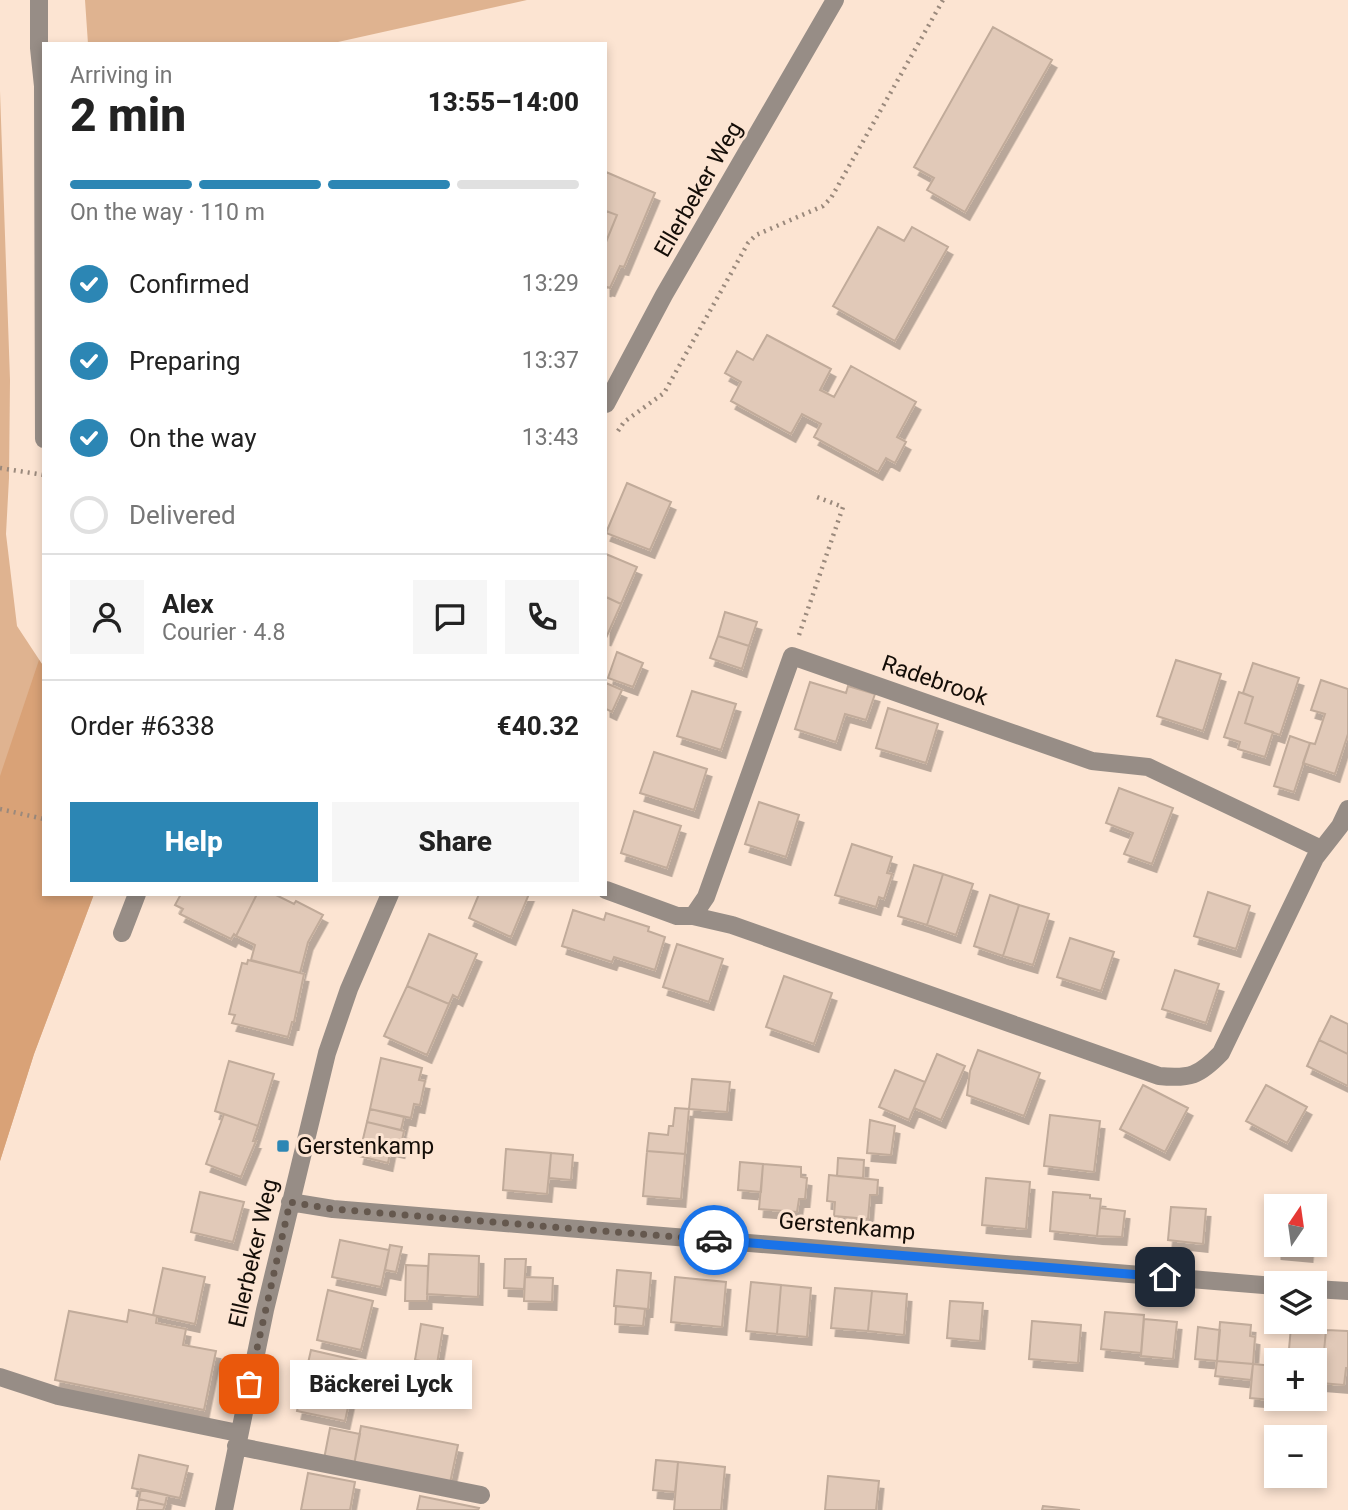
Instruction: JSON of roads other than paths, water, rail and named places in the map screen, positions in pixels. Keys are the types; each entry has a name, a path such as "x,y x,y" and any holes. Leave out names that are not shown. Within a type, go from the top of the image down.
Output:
{"street":[{"path":"39,0 42,76"},
{"name":"Ellerbeker Weg","path":"607,402 664,295 835,0"},
{"name":"Radebrook","path":"693,916 706,897 792,656 1092,761 1148,766 1321,849"},
{"path":"607,890 677,916 693,916 732,925 1159,1076 1185,1078 1205,1070 1221,1053 1321,849 1340,826 1348,809"},
{"path":"122,933 136,896"},
{"name":"Ellerbeker Weg","path":"224,1510 290,1202 327,1054 349,989 389,896"},
{"name":"Gerstenkamp","path":"290,1202 332,1209 1264,1285"},
{"path":"1327,1290 1348,1291"},
{"path":"0,1377 58,1396 237,1440 481,1495"}],"place":[{"name":"Gerstenkamp","path":"283,1146"},
{"name":"Bäckerei Lyck","path":"249,1384"}]}
